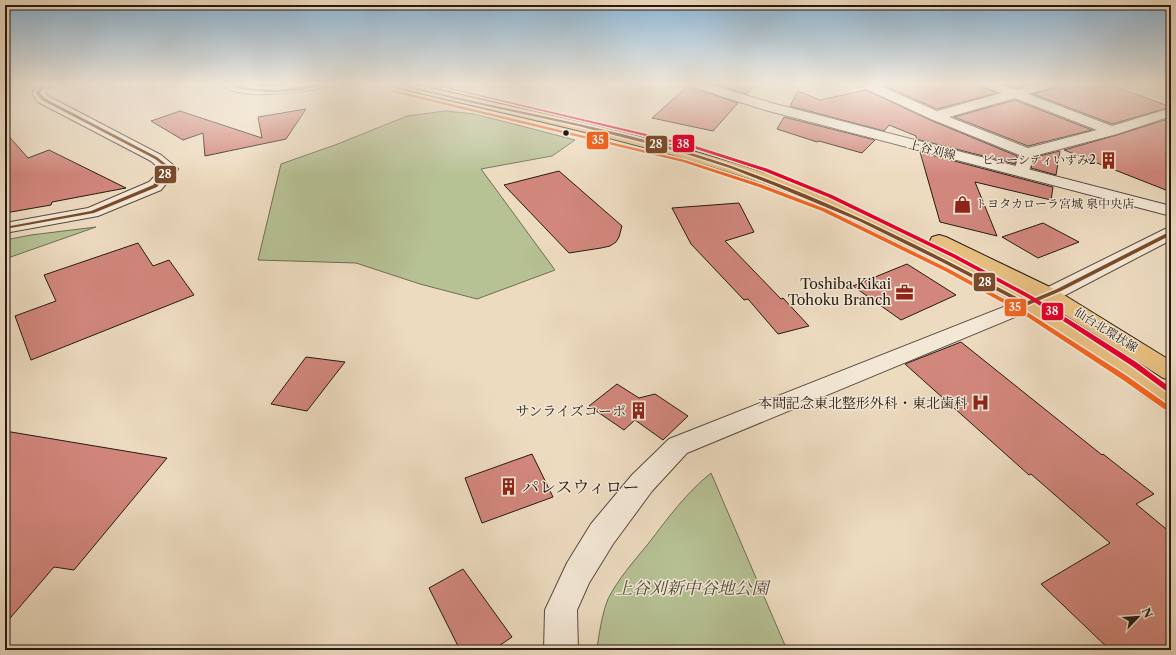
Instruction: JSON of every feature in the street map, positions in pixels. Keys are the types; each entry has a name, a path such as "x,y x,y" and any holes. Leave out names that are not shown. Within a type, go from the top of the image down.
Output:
{"main road":[{"name":"仙台北環状線","path":"524,114 686,153 764,178 863,220 951,263 1038,299 1130,371 1171,400"},
{"name":"仙台北環状線","path":"558,114 698,146 781,173 877,211 1171,372"}],"street":[{"path":"5,228 92,212 155,186 170,169 156,158 71,114"},
{"name":"上谷刈線","path":"791,114 880,137 1022,171 1171,211"},
{"path":"931,114 1027,153 1112,131 1166,114"},
{"path":"936,116 944,114"},
{"path":"1067,114 1112,131"},
{"path":"1022,171 1027,153"},
{"path":"561,650 561,610 578,573 602,534 642,483 678,446 1038,299 1171,234"}],"green space":[{"path":"425,114 475,114 575,140 552,156 481,169 555,270 477,299 420,284 356,263 258,260 281,164 335,145 407,116"},
{"path":"96,227 5,259 5,240 31,235"},
{"name":"上谷刈新中谷地公園","path":"711,473 787,650 597,650 604,610 616,584 678,506 693,489"}],"building":[{"path":"173,114 188,114 262,138 258,117 279,114 303,114 286,139 205,156 203,133 183,140 151,121"},
{"path":"657,114 729,114 713,131 652,118"},
{"path":"818,114 916,114 1017,156 1015,164 916,139 916,136 889,125 884,131"},
{"path":"966,114 1050,114 1092,130 1028,146 954,117"},
{"path":"1085,114 1148,114 1112,124"},
{"path":"784,117 875,140 862,153 819,141 817,142 777,129"},
{"path":"1171,118 1171,192 1064,150 1117,135"},
{"path":"5,132 28,158 49,150 126,188 52,202 51,205 5,213"},
{"path":"1060,151 1056,175 1031,168 1035,157"},
{"path":"920,152 1053,187 1051,200 975,182 997,236 940,222"},
{"path":"559,171 622,226 616,242 610,246 569,253 504,185"},
{"path":"739,203 754,232 725,241 809,326 778,334 748,299 744,300 691,244 672,208"},
{"path":"1043,223 1079,242 1038,258 1002,237"},
{"path":"138,243 153,266 169,260 194,295 31,360 15,316 56,301 44,275"},
{"path":"907,264 956,295 901,320 853,286"},
{"path":"961,342 1102,455 1103,454 1154,494 1136,504 1171,533 1171,650 1110,650 1041,584 1110,543 1031,474 1029,475 905,364"},
{"path":"306,357 345,362 307,411 271,404"},
{"name":"サンライズコーポ","path":"617,384 639,398 655,394 688,416 663,440 635,420 624,430 589,406"},
{"path":"5,431 167,458 74,570 54,567 5,624"},
{"name":"パレスウィロー","path":"532,454 553,497 482,523 465,478"},
{"path":"463,569 512,637 493,650 460,650 429,588"}],"transit line":[{"name":"28","path":"5,228 92,212 155,186 170,169 156,158 71,114"},
{"name":"35","path":"487,114 684,161 761,186 824,210 947,270 1022,311 1125,378 1166,407"},
{"name":"28","path":"526,114 651,143 731,167 818,201 860,220 944,261 1026,304 1059,290 1171,233"},
{"name":"38","path":"556,114 688,145 766,170 830,196 954,256 1030,297 1134,364 1171,391"}],"place":[{"name":"ビューシティいずみ2","path":"1109,160"},
{"name":"トヨタカローラ宮城 泉中央店","path":"962,204"},
{"name":"Toshiba Kikai Tohoku Branch","path":"904,292"},
{"name":"本間記念東北整形外科・東北歯科","path":"981,403"},
{"name":"サンライズコーポ","path":"639,411"},
{"name":"パレスウィロー","path":"509,487"}]}
